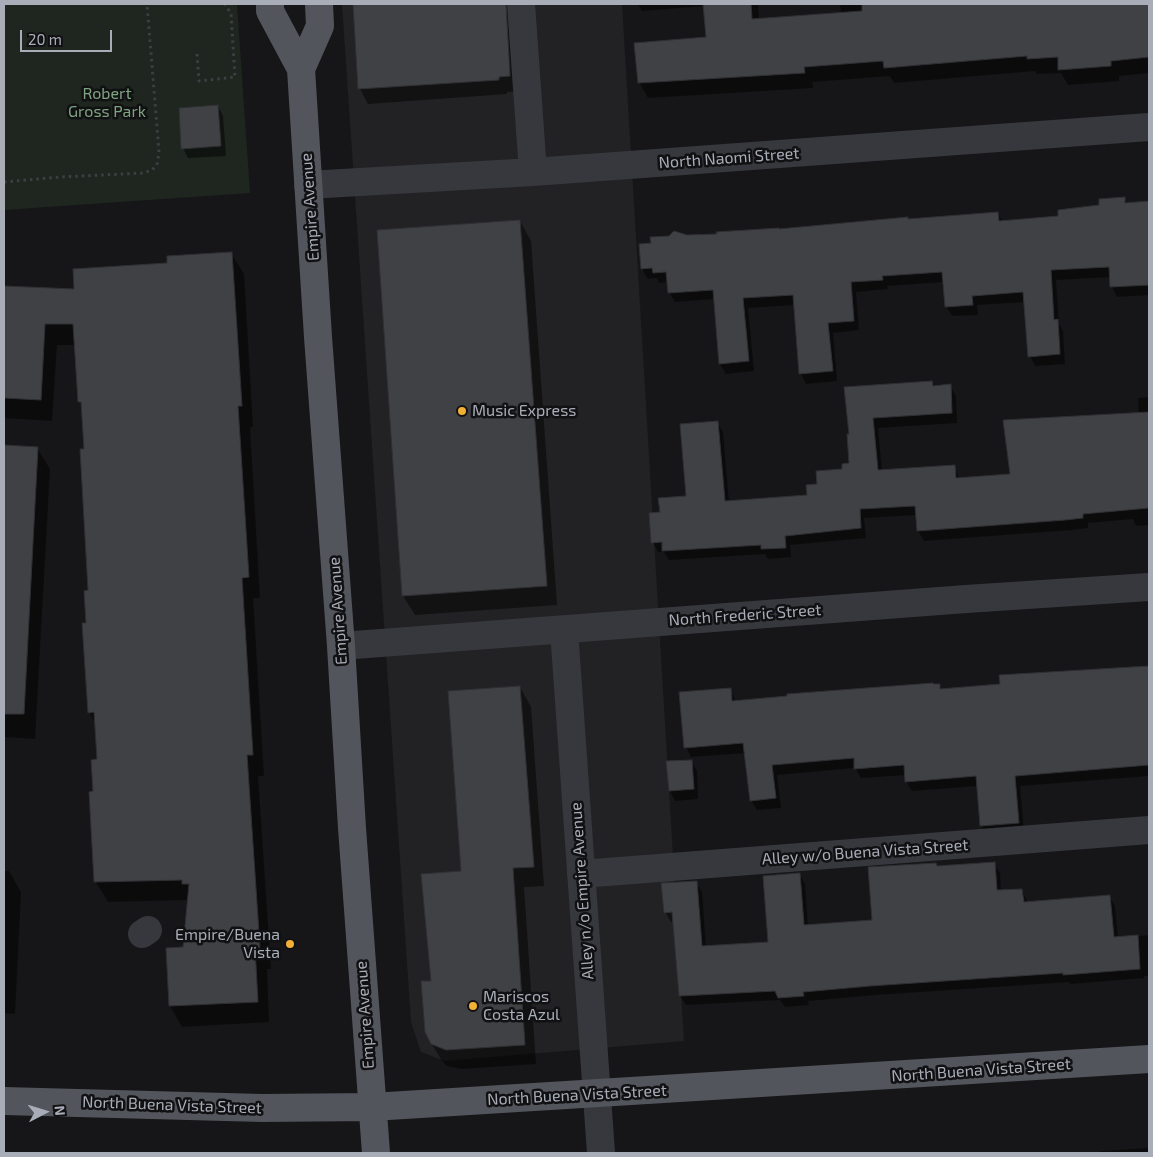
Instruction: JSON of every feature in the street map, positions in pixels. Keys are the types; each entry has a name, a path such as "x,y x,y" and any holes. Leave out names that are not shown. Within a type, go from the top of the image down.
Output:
{"main road":[{"name":"Empire Avenue","path":"270,4 270,11 300,69 376,1153"},
{"name":"Empire Avenue","path":"300,69 320,26 319,4"},
{"name":"North Buena Vista Street","path":"4,1101 262,1108 372,1107 1149,1059"}],"street":[{"path":"521,4 533,172"},
{"name":"North Naomi Street","path":"308,185 533,172 1149,127"},
{"name":"North Frederic Street","path":"341,646 907,603 1149,587"},
{"name":"Alley n/o Empire Avenue","path":"564,630 601,1153"},
{"name":"Alley w/o Buena Vista Street","path":"580,874 1149,830"}],"path":[{"path":"4,182 143,173 152,170 156,165 158,152 147,4"},
{"path":"197,54 199,81 235,78 231,14 225,4"}],"shaded area":[{"path":"342,4 622,4 684,1041 445,1061 421,1052 411,1022"}],"green space":[{"name":"Robert Gross Park","path":"4,4 237,4 250,193 4,210"}],"building":[{"path":"353,4 506,4 510,76 499,77 499,80 358,89"},
{"path":"703,4 751,4 752,19 862,11 862,4 1149,4 1149,57 1111,61 1111,66 1058,70 1058,57 1027,59 1027,56 884,68 883,61 804,67 805,73 638,83 634,43 706,37"},
{"path":"218,105 221,146 181,149 179,108"},
{"path":"1125,197 1125,203 1149,201 1149,285 1110,287 1109,267 1051,270 1054,320 1058,319 1060,354 1028,357 1023,292 972,296 973,305 945,307 942,272 882,276 883,280 851,282 854,321 828,323 833,371 799,374 793,295 743,298 749,361 719,364 713,290 668,293 666,272 653,273 652,268 641,269 639,244 651,243 650,237 669,236 674,231 687,235 717,234 716,232 998,212 999,221 1058,216 1058,210 1099,205 1099,199"},
{"name":"Music Express","path":"520,220 547,586 402,596 377,230"},
{"path":"232,252 242,406 238,406 249,577 242,578 253,755 247,755 260,948 255,948 258,1002 169,1006 166,948 183,947 189,884 182,884 182,880 94,882 89,792 93,791 91,760 97,759 94,712 88,713 82,623 86,623 84,591 88,590 80,449 84,449 81,402 78,402 73,324 45,324 41,400 4,398 4,286 74,289 73,269 167,263 167,256"},
{"path":"932,381 933,386 951,384 952,413 873,418 878,470 955,465 956,478 1010,474 1003,420 1149,412 1149,508 1083,514 1083,518 1065,520 917,531 915,506 860,509 861,528 785,536 786,548 761,549 761,545 662,551 662,542 651,543 649,513 660,512 658,498 686,496 680,424 718,421 725,501 807,495 806,485 817,484 816,471 842,469 842,464 849,463 847,434 849,434 844,387"},
{"path":"4,445 38,447 24,714 4,714"},
{"path":"1149,666 1149,765 1015,776 1019,823 980,826 976,776 905,782 904,765 854,769 854,758 772,765 776,798 750,801 743,743 684,748 679,692 731,688 732,701 787,696 787,694 933,683 940,684 940,689 1000,684 999,675"},
{"path":"520,686 534,867 513,868 525,1045 446,1050 431,1044 425,1032 421,981 431,981 421,874 461,871 448,691"},
{"path":"692,760 694,789 669,791 666,761"},
{"path":"995,862 997,890 1022,889 1024,902 1110,895 1114,937 1138,935 1140,969 870,986 803,992 804,996 778,998 775,991 679,996 672,912 664,913 661,883 697,881 702,946 768,942 763,876 800,873 804,925 872,920 868,867 936,863 937,866"}],"place":[{"name":"Music Express","path":"462,411"},
{"name":"Empire/Buena Vista","path":"290,944"},
{"name":"Mariscos Costa Azul","path":"473,1006"}]}
